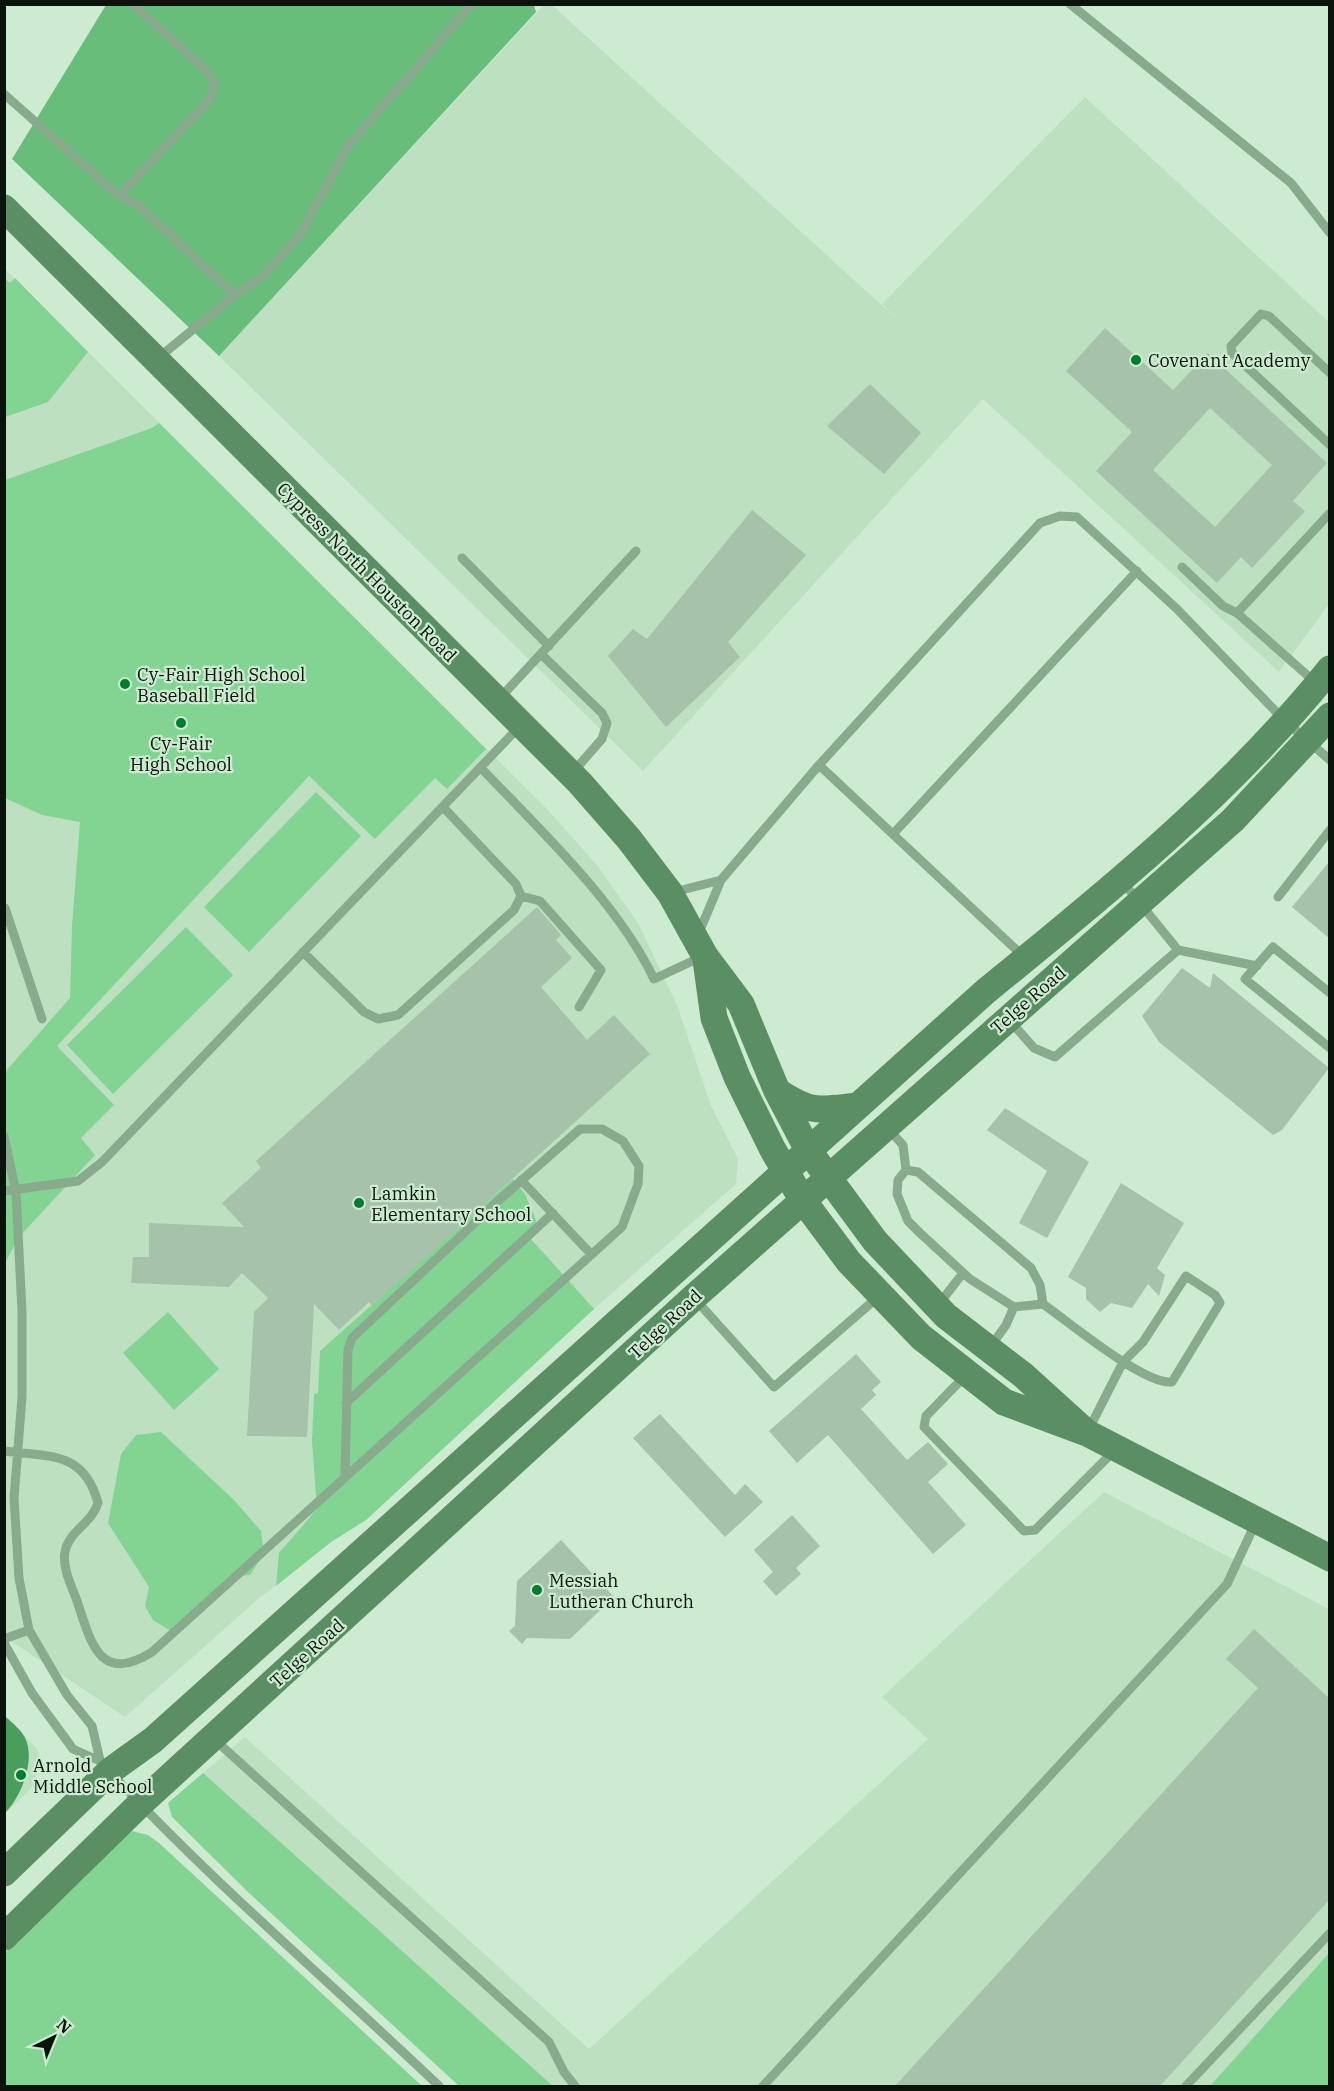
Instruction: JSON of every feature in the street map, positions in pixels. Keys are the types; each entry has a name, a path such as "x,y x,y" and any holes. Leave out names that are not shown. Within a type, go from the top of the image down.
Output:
{"main road":[{"name":"Cypress North Houston Road","path":"4,208 572,775 629,838 670,893 700,947 741,1004 777,1091 808,1150 875,1241 937,1306 988,1350 1023,1375 1086,1433"},
{"name":"Telge Road","path":"4,1872 105,1766 153,1740 784,1171 1026,959 1122,881 1212,797 1285,721 1323,677"},
{"name":"Telge Road","path":"4,1937 140,1804 364,1602 694,1297 1007,1017 1141,904 1233,820 1329,716"},
{"name":"Cypress North Houston Road","path":"700,947 714,1018 751,1109 784,1171 849,1262 921,1337 1004,1402 1086,1433 1329,1558"},
{"path":"777,1091 801,1107 813,1109 858,1106"},
{"path":"339,1573 364,1602"}],"lane":[{"path":"119,196 209,100 215,83 205,69 133,4"},
{"path":"155,360 235,295 263,276 300,235 348,146 472,4"},
{"path":"1070,4 1291,183 1329,233"},
{"path":"4,94 119,196 138,205 235,295"},
{"path":"1329,373 1269,316 1261,314 1231,346 1232,353 1329,445"},
{"path":"1237,613 1329,513"},
{"path":"482,769 546,836 604,903 642,954 654,979 700,947 721,880 819,765 1040,523 1060,516 1077,517 1137,571 1285,721 1329,760"},
{"path":"498,701 636,551"},
{"path":"462,558 549,646"},
{"path":"1182,567 1223,606 1237,613 1323,677"},
{"path":"893,834 1137,571"},
{"path":"541,654 602,713 607,723 602,739 572,775"},
{"path":"4,1191 16,1192 78,1181 102,1162 522,725"},
{"path":"819,765 1026,959"},
{"path":"303,952 364,1012 378,1019 398,1015 514,910 520,896 516,884 443,807"},
{"path":"1278,897 1329,830"},
{"path":"670,893 721,880"},
{"path":"1122,881 1178,950 1257,966"},
{"path":"520,896 540,902 601,970 579,1007"},
{"path":"5,907 42,1019"},
{"path":"1329,993 1273,947 1245,979 1329,1048"},
{"path":"1007,1017 1034,1048 1055,1058 1178,950"},
{"path":"885,1126 903,1145 906,1170 898,1180 897,1194 908,1221 963,1273 1014,1307 1043,1304 1123,1362 1162,1383 1172,1382 1220,1303 1215,1295 1186,1276 1143,1342 1123,1362 1086,1433"},
{"path":"4,1451 67,1459 90,1481 98,1503 86,1523 70,1538 65,1552 65,1566 94,1646 103,1658 115,1664 127,1665 152,1652 345,1475 622,1227 638,1184 639,1166 623,1141 603,1129 580,1129 521,1180 352,1338 348,1350 345,1475"},
{"path":"4,1136 16,1192 22,1311 22,1397 17,1452 14,1538 19,1578 29,1630 67,1695 92,1726 105,1766"},
{"path":"906,1170 918,1172 1030,1268 1040,1285 1043,1304"},
{"path":"521,1180 591,1254"},
{"path":"346,1402 553,1213"},
{"path":"937,1306 963,1273"},
{"path":"694,1297 774,1387 880,1296"},
{"path":"988,1350 1006,1325 1014,1307"},
{"path":"967,1374 926,1416 924,1427 1024,1532 1035,1530 1116,1449"},
{"path":"763,2086 1227,1584 1257,1521"},
{"path":"29,1630 4,1641 32,1693 73,1749 105,1766 254,1917 439,2086"},
{"path":"213,1738 549,2042 564,2072 575,2086"},
{"path":"1185,2086 1329,1933"}],"shaded area":[{"path":"106,5 534,5 536,12 219,356 12,159"},
{"path":"544,5 552,5 898,320 882,304 1085,97 1329,322 1329,604 1279,672 983,399 643,771 219,356"},
{"name":"Lamkin Elementary School","path":"4,268 547,809 597,865 638,923 677,1005 711,1106 738,1159 736,1184 594,1309 366,1520 331,1542 257,1600 125,1717 5,1637"},
{"path":"15,278 88,352 48,402 5,417 5,279 10,283"},
{"name":"Cy-Fair High School","path":"159,423 486,749 447,789 435,778 375,839 309,776 57,1046 114,1105 81,1138 95,1155 19,1237 5,1263 5,1072 70,998 72,926 80,822 42,815 5,798 5,480 152,428"},
{"path":"316,792 361,836 249,952 204,907"},
{"path":"186,927 233,975 113,1094 67,1045"},
{"path":"513,1179 525,1194 536,1220 531,1239 594,1309 366,1520 331,1542 276,1586 279,1553 317,1509 312,1441 314,1394 318,1393 320,1351"},
{"path":"168,1312 219,1369 174,1410 123,1353"},
{"path":"161,1432 234,1500 261,1531 264,1554 250,1575 229,1577 171,1631 153,1620 145,1606 149,1587 108,1523 121,1454 136,1435"},
{"path":"1104,1492 1329,1609 1329,1953 1210,2086 553,2086 203,1773 245,1737 589,2049 928,1739 882,1697"},
{"name":"Arnold Middle School","path":"5,1716 37,1749 41,1764 33,1786 5,1814"},
{"name":"Arnold Middle School","path":"5,1716 24,1737 29,1758 21,1789 5,1813"},
{"path":"203,1773 553,2086 459,2086 248,1892 172,1817 168,1803"},
{"path":"128,1830 148,1835 159,1843 422,2086 5,2086 4,1954"},
{"path":"1329,1953 1329,2086 1210,2086"}],"building":[{"path":"1105,328 1173,390 1208,353 1327,463 1293,501 1305,511 1252,568 1241,557 1217,583 1096,471 1132,432 1066,371","holes":["1210,408 1272,465 1215,527 1153,470"]},
{"path":"870,384 921,433 884,474 827,426"},
{"path":"752,510 806,555 728,642 740,657 666,727 608,656 633,629 647,639"},
{"path":"1329,862 1329,938 1292,907"},
{"path":"537,907 561,935 556,940 572,958 541,987 587,1040 614,1015 650,1054 372,1306 369,1302 339,1330 314,1304 307,1437 247,1436 254,1312 268,1298 242,1273 229,1287 131,1283 133,1257 149,1257 149,1223 244,1227 222,1203 261,1168 256,1161"},
{"path":"1182,968 1210,988 1213,973 1329,1068 1282,1130 1273,1135 1159,1042 1142,1016"},
{"path":"1005,1108 1089,1162 1047,1238 1019,1223 1047,1171 987,1130"},
{"path":"1121,1183 1184,1223 1157,1268 1165,1275 1159,1296 1148,1284 1132,1308 1111,1303 1100,1312 1086,1299 1086,1288 1068,1277"},
{"path":"856,1354 881,1382 872,1390 876,1395 861,1409 907,1460 928,1442 948,1464 928,1482 966,1525 933,1554 828,1435 797,1463 769,1431"},
{"path":"660,1414 735,1495 745,1484 763,1502 725,1537 633,1438"},
{"path":"792,1515 820,1546 796,1568 801,1574 776,1596 763,1581 773,1572 754,1550"},
{"path":"561,1540 614,1597 570,1639 527,1638 522,1644 509,1631 515,1626 517,1581"},
{"path":"1254,1629 1329,1698 1329,1900 1160,2086 895,2086 1258,1688 1226,1659"}],"place":[{"name":"Covenant Academy","path":"1136,360"},
{"name":"Cy-Fair High School Baseball Field","path":"125,684"},
{"name":"Cy-Fair High School","path":"181,723"},
{"name":"Lamkin Elementary School","path":"359,1203"},
{"name":"Messiah Lutheran Church","path":"537,1590"},
{"name":"Arnold Middle School","path":"21,1775"}]}
